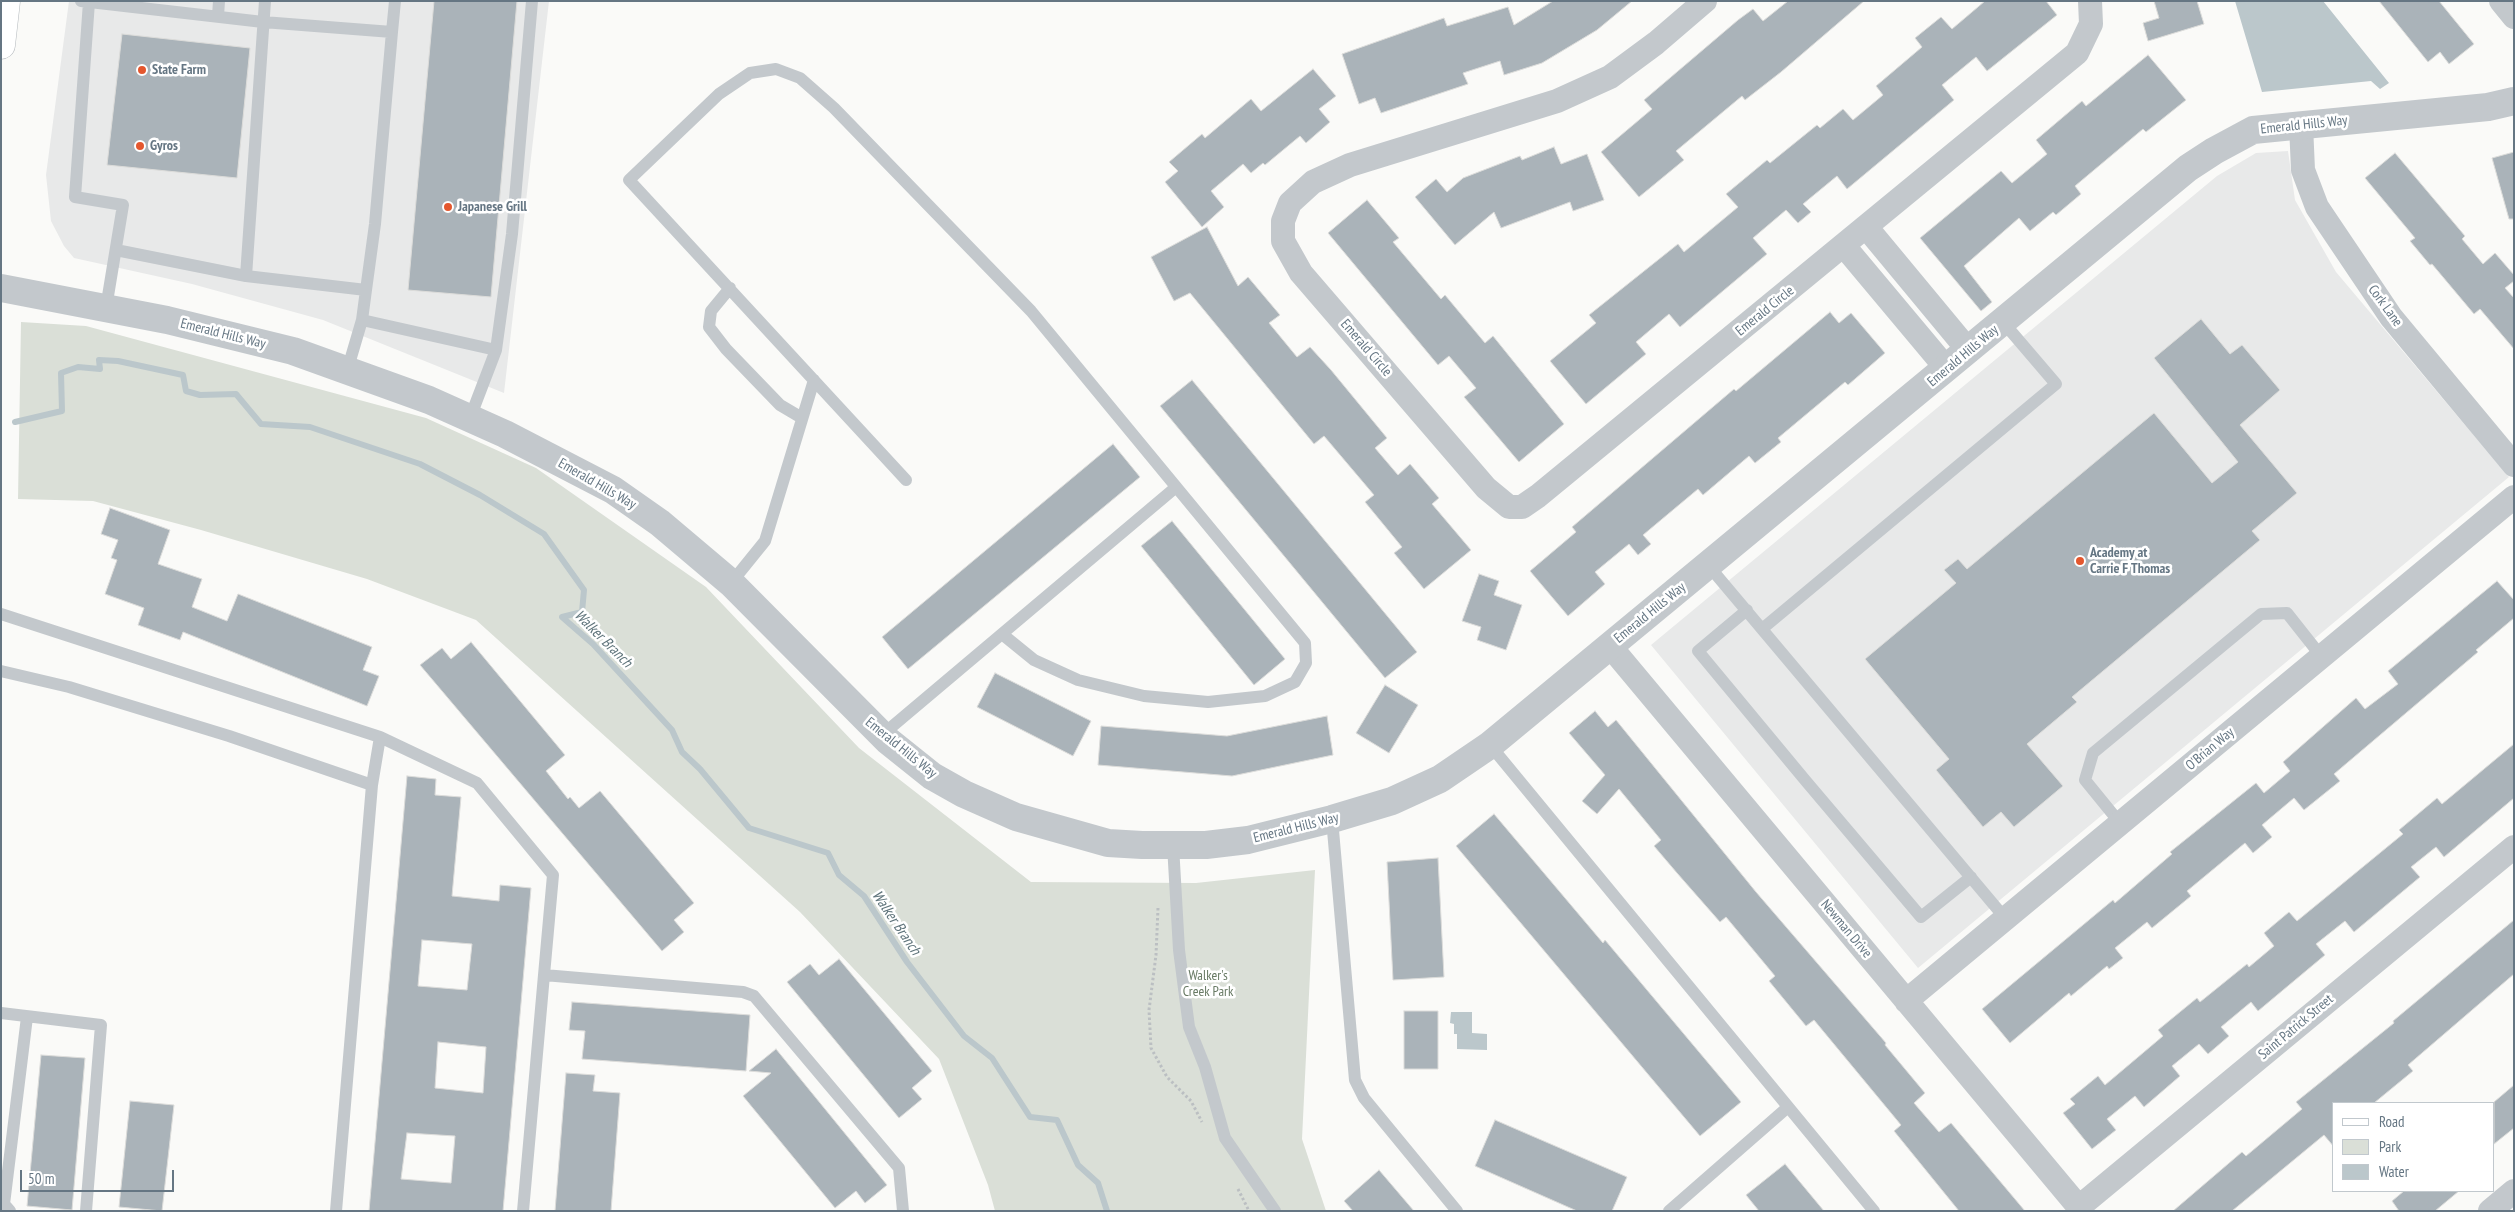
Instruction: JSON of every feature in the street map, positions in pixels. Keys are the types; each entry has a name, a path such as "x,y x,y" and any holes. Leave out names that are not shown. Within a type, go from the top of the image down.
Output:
{"main road":[{"path":"1,44 6,1"}],"street":[{"name":"Emerald Circle","path":"1705,1 1610,76 1556,101 1350,165 1313,182 1290,204 1283,221 1283,241 1301,273 1486,488 1509,508 1522,507 1538,496 2078,53 2091,24 2090,1"},
{"path":"2501,1 2514,17"},
{"name":"Emerald Hills Way","path":"1,288 167,320 293,351 429,400 505,434 613,490 660,523 731,583 882,735 932,776 964,794 1016,817 1108,843 1206,845 1248,840 1332,819 1392,801 1432,782 1490,745 1969,351 2188,168 2253,130 2488,108 2514,101"},
{"name":"Cork Lane","path":"2301,125 2303,170 2317,207 2391,317 2514,465"},
{"path":"1867,228 1969,351"},
{"path":"1844,246 1947,369"},
{"name":"O'Brian Way","path":"1906,1001 2514,497"},
{"name":"Newman Drive","path":"1610,646 2080,1209"},
{"name":"Saint Patrick Street","path":"2080,1209 2514,847"},
{"path":"2490,1211 2514,1191"}],"lane":[{"path":"218,16 219,1"},
{"path":"246,276 264,1"},
{"path":"347,371 362,320 375,224 395,1"},
{"path":"470,418 496,350 512,234 532,1"},
{"path":"106,308 123,204 75,197 85,2 108,3 263,22 392,32"},
{"path":"906,480 629,180 719,94 750,73 776,69 800,78 834,108 1031,311 1175,488 1305,643 1306,663 1295,682 1265,696 1208,702 1144,696 1078,680 1034,660 1002,634"},
{"path":"116,250 246,276 366,290"},
{"path":"730,288 711,311 709,327 726,349 780,405 802,418"},
{"path":"362,320 496,350"},
{"path":"1762,629 2056,384 2003,322"},
{"path":"731,583 765,541 814,380"},
{"path":"882,735 1175,488"},
{"path":"1708,565 2005,918"},
{"path":"1747,610 1698,651 1811,788 1921,917 1971,877"},
{"path":"2120,822 2086,780 2093,754 2261,614 2287,613 2321,656"},
{"path":"1,614 380,737 477,783 553,875 523,1211"},
{"path":"1,671 69,687 200,727 372,785"},
{"path":"336,1211 372,785 380,737"},
{"path":"1490,745 1874,1211"},
{"path":"1332,819 1355,1080 1364,1098 1457,1211"},
{"path":"1173,845 1179,950 1189,1027 1205,1067 1225,1138 1275,1211"},
{"path":"544,975 743,992 754,996 766,1007 899,1168 903,1211"},
{"path":"1,1013 100,1024 86,1211"},
{"path":"10,1211 4,1204 27,1017"},
{"path":"1669,1211 1788,1107"}],"shaded area":[{"path":"69,1 549,1 504,393 323,320 192,284 74,258 64,246 51,221 46,175"},
{"name":"Academy at Carrie F Thomas","path":"2288,151 2295,200 2336,272 2509,477 1918,968 1651,645 2217,176 2256,153"}],"green space":[{"name":"Walker's Creek Park","path":"21,322 86,326 426,418 536,468 706,587 859,748 1031,882 1196,883 1315,870 1302,1139 1326,1211 995,1211 988,1185 939,1059 800,912 476,620 367,579 201,530 93,501 18,499"}],"water":[{"path":"2235,1 2323,1 2389,83 2380,89 2371,81 2262,92"},
{"path":"1451,1012 1472,1012 1472,1033 1487,1034 1487,1050 1457,1049 1457,1034 1454,1034 1454,1024 1450,1023"}],"building":[{"path":"434,1 517,1 491,297 408,290"},
{"path":"1553,1 1632,1 1597,30 1542,63 1504,75 1500,61 1463,73 1468,84 1381,113 1375,98 1359,104 1342,54 1444,18 1447,26 1508,7 1514,25"},
{"path":"1788,1 1864,1 1781,72 1745,100 1742,96 1676,151 1684,160 1639,197 1601,152 1652,109 1644,100 1738,20 1753,9 1763,21"},
{"path":"1985,1 2046,1 2057,15 1987,71 1976,57 1942,85 1954,100 1847,189 1837,176 1803,204 1811,212 1798,223 1786,210 1753,238 1767,254 1680,327 1669,314 1636,342 1646,354 1586,404 1550,361 1596,323 1589,315 1678,244 1684,252 1738,207 1726,194 1767,160 1770,163 1817,125 1820,128 1843,109 1853,120 1883,95 1876,86 1922,47 1915,38 1941,17 1952,29"},
{"path":"2154,1 2197,1 2204,24 2148,41 2143,23 2159,18"},
{"path":"2379,1 2439,1 2474,44 2449,64 2440,52 2428,62"},
{"path":"122,34 250,48 237,178 107,165"},
{"path":"2148,55 2186,100 2146,132 2143,129 2075,186 2081,194 2056,215 2053,212 2030,231 2019,218 1964,266 1992,302 1981,311 1920,238 2001,171 2012,183 2047,154 2036,140 2082,101 2086,106"},
{"path":"1313,69 1336,96 1319,109 1330,122 1306,143 1300,136 1265,165 1263,163 1251,173 1243,164 1211,191 1224,207 1202,227 1165,182 1178,171 1169,162 1202,134 1205,138 1251,99 1261,111"},
{"path":"1554,147 1561,164 1587,154 1604,200 1573,211 1570,202 1501,228 1494,212 1455,245 1415,197 1436,179 1447,192 1463,178 1520,156 1522,160"},
{"path":"2514,152 2514,219 2509,219 2492,158"},
{"path":"2395,153 2465,236 2462,239 2483,264 2495,253 2514,275 2514,281 2505,288 2514,298 2514,349 2480,309 2474,314 2432,264 2430,265 2410,241 2415,238 2365,178"},
{"path":"1367,200 1399,238 1393,242 1441,299 1445,295 1485,343 1493,336 1564,424 1519,462 1464,397 1476,388 1449,356 1438,365 1328,233"},
{"path":"1207,227 1238,286 1248,277 1280,315 1269,323 1297,357 1310,347 1331,370 1387,438 1375,448 1398,475 1410,464 1439,498 1432,504 1471,550 1424,589 1394,553 1402,547 1365,502 1374,495 1324,436 1314,444 1190,293 1174,301 1151,257"},
{"path":"1830,312 1839,323 1851,313 1885,353 1848,385 1845,382 1778,438 1781,442 1755,463 1749,456 1703,495 1698,489 1643,535 1651,544 1638,555 1629,544 1595,572 1605,584 1568,616 1530,571 1576,532 1572,527 1734,389 1736,391"},
{"path":"2201,319 2230,354 2242,345 2280,390 2240,425 2297,493 2252,531 2260,540 2072,697 2077,702 2027,744 2063,786 2014,827 2001,812 1983,827 1936,770 1949,759 1865,659 1956,583 1944,570 1958,559 1967,569 2154,413 2212,483 2238,462 2154,358"},
{"path":"1192,380 1417,652 1385,678 1160,406"},
{"path":"1113,444 1140,477 908,669 882,637"},
{"path":"110,508 170,530 158,564 202,579 192,607 227,621 238,594 372,647 363,670 379,676 367,706 183,632 180,640 138,625 144,608 105,594 117,560 111,558 118,540 101,534"},
{"path":"1172,521 1285,659 1254,685 1141,546"},
{"path":"1479,574 1499,581 1494,595 1522,605 1506,650 1477,640 1481,627 1462,621"},
{"path":"2497,581 2514,600 2514,618 2476,650 2478,652 2334,774 2340,781 2304,810 2294,798 2262,825 2272,837 2253,853 2245,843 2187,891 2191,896 2152,928 2147,922 2115,948 2123,958 2109,969 2107,966 2071,996 2069,993 2010,1043 1982,1009 2113,900 2115,903 2172,854 2170,852 2256,783 2264,793 2290,771 2283,762 2356,698 2365,709 2398,684 2388,671"},
{"path":"471,642 565,755 546,771 568,799 570,797 579,808 600,791 694,903 674,920 684,932 662,951 420,665 442,648 451,659"},
{"path":"995,673 1091,721 1073,756 977,707"},
{"path":"1385,685 1418,705 1389,753 1356,733"},
{"path":"1595,711 1608,727 1616,720 1756,892 1886,1043 1885,1045 1925,1093 1914,1103 1939,1132 1951,1123 2025,1211 1959,1211 1894,1131 1901,1125 1814,1020 1806,1026 1769,981 1775,976 1726,917 1720,922 1654,846 1661,840 1619,789 1597,814 1582,801 1605,775 1569,733"},
{"path":"1327,716 1333,755 1232,776 1098,765 1101,726 1227,736"},
{"path":"2514,744 2514,798 2444,857 2436,847 2411,867 2420,877 2354,932 2345,921 2316,944 2325,955 2258,1011 2251,1002 2221,1027 2229,1036 2208,1054 2199,1044 2172,1066 2180,1076 2144,1107 2135,1096 2107,1119 2116,1130 2092,1149 2063,1113 2075,1104 2070,1099 2098,1076 2105,1085 2163,1036 2158,1030 2197,998 2200,1002 2247,964 2249,967 2274,946 2264,933 2289,912 2297,921 2403,834 2399,830 2437,798 2442,804"},
{"path":"407,776 436,779 435,795 461,797 452,896 499,901 500,885 531,888 503,1211 369,1211","holes":["422,940 472,944 467,990 418,986","438,1042 486,1047 483,1093 435,1088","407,1133 455,1136 451,1183 401,1179"]},
{"path":"1494,814 1603,943 1605,940 1741,1102 1700,1136 1456,846"},
{"path":"1438,858 1444,977 1393,980 1387,862"},
{"path":"2514,920 2514,974 2408,1065 2413,1071 2375,1102 2332,1102 2332,1145 2324,1135 2232,1211 2173,1211 2242,1152 2246,1156 2302,1109 2296,1102 2394,1023 2393,1021"},
{"path":"839,959 932,1071 912,1088 922,1099 899,1118 787,982 810,964 819,975"},
{"path":"572,1002 750,1015 746,1071 582,1059 585,1031 569,1030"},
{"path":"1404,1011 1438,1011 1438,1069 1404,1069"},
{"path":"776,1049 887,1185 865,1203 856,1191 835,1208 743,1096 771,1073 749,1071"},
{"path":"41,1055 85,1058 72,1210 27,1206"},
{"path":"566,1073 595,1075 593,1091 620,1093 611,1211 555,1211"},
{"path":"2514,1085 2514,1128 2495,1143 2495,1102"},
{"path":"130,1101 174,1105 162,1211 119,1207"},
{"path":"1495,1120 1627,1177 1612,1211 1577,1211 1475,1166"},
{"path":"1785,1164 1824,1211 1759,1211 1746,1195"},
{"path":"1379,1170 1414,1211 1353,1211 1344,1201"},
{"path":"2403,1192 2458,1192 2435,1211 2399,1211 2392,1201"}],"waterway":[{"name":"Walker Branch","path":"15,422 62,411 61,373 78,367 100,369 99,360 118,361 183,375 186,391 200,395 236,394 261,424 310,427 420,464 480,495 544,534 584,590 582,612 562,617 593,644 672,730 682,752 700,769 749,828 828,853 839,875 864,896 907,962 964,1036 992,1058 1030,1117 1057,1120 1078,1165 1098,1183 1107,1211"}],"place":[{"name":"State Farm","path":"142,70"},
{"name":"Gyros","path":"140,146"},
{"name":"Japanese Grill","path":"448,207"},
{"name":"Academy at Carrie F Thomas","path":"2080,561"}]}
